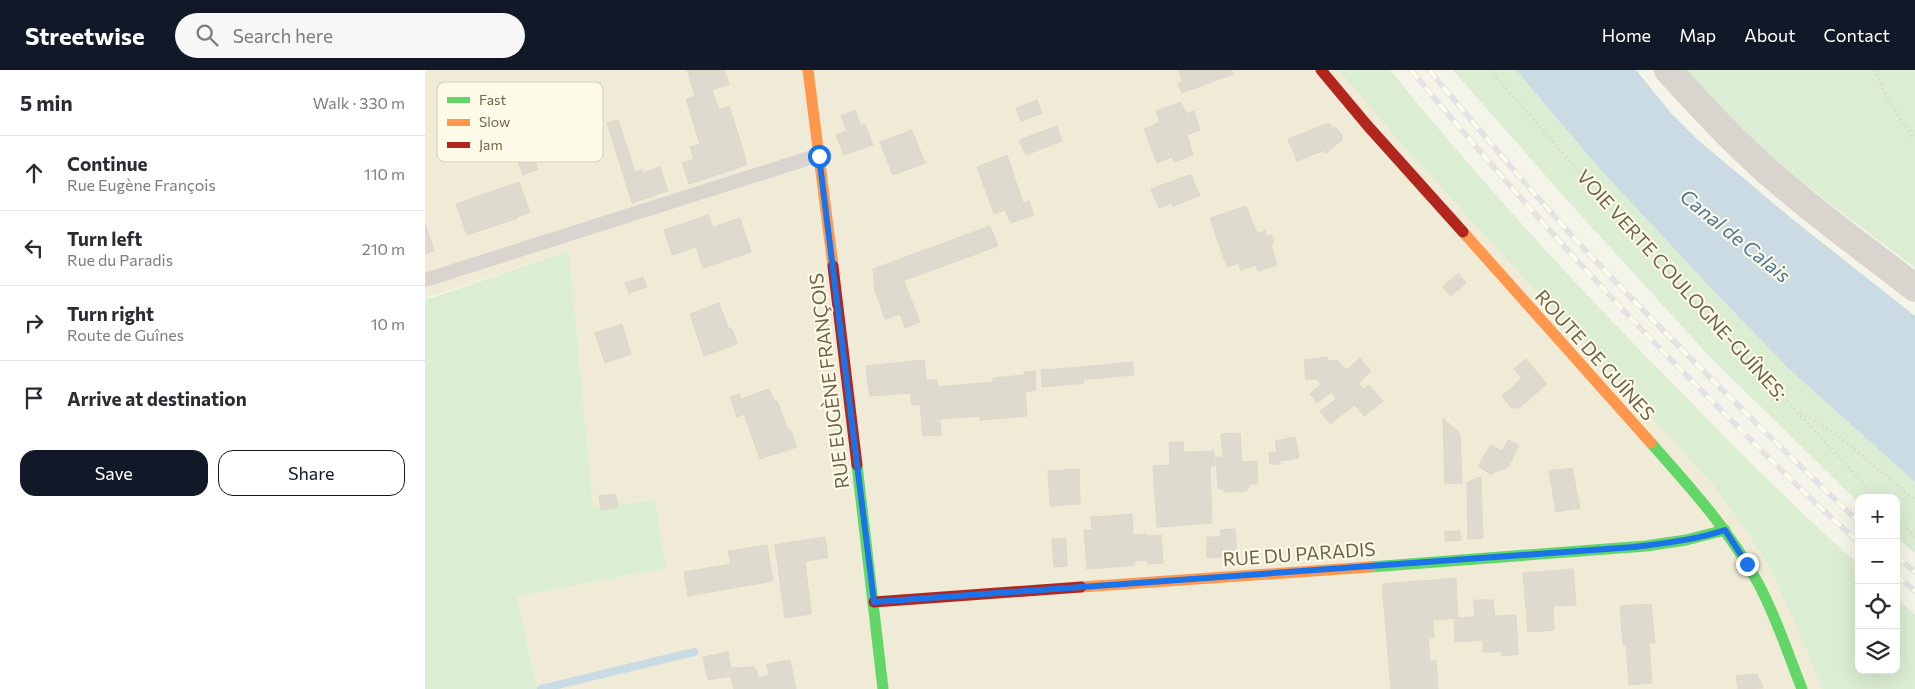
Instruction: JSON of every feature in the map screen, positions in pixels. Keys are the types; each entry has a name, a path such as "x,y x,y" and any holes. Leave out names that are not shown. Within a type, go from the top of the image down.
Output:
{"street":[{"name":"RUE EUGÈNE FRANÇOIS","path":"808,70 874,602 883,689"},
{"name":"ROUTE DE GUÎNES","path":"1321,70 1367,125 1669,463 1725,530 1761,590 1802,689"},
{"path":"1668,70 1717,125 1765,170 1915,288"},
{"name":"RUE DU PARADIS","path":"874,602 1576,552 1681,542 1725,530"}],"lane":[{"path":"425,280 819,156"}],"path":[{"name":"VOIE VERTE COULOGNE-GUÎNES:","path":"1490,70 1672,277 1873,494"},
{"path":"1875,70 1880,83 1903,123 1915,139"},
{"path":"1796,410 1836,434 1915,500"},
{"path":"1900,523 1915,537"}],"shaded area":[{"path":"425,70 1339,70 1398,140 1714,486 1767,563 1823,689 537,689 517,596 666,568 655,500 593,510 569,251 425,298"}],"green space":[{"path":"1339,70 1390,70 1494,193 1603,312 1744,456 1855,561 1855,674 1900,674 1900,602 1915,615 1915,689 1823,689 1767,563 1714,486 1398,140"},
{"path":"1453,70 1516,70 1599,168 1789,369 1915,482 1915,553 1900,540 1900,494 1855,494 1855,499 1710,357 1566,199"},
{"path":"1680,70 1915,70 1915,268 1778,164"},
{"path":"569,251 593,509 655,500 666,568 517,596 537,689 425,689 425,300"}],"water":[{"name":"Canal de Calais","path":"1516,70 1636,70 1671,113 1698,140 1791,218 1915,316 1915,482 1789,369 1599,168"}],"building":[{"path":"687,70 724,70 729,84 695,96"},
{"path":"1178,70 1231,70 1233,74 1182,93 1178,83 1183,81"},
{"path":"712,90 719,110 729,106 741,143 694,159 690,147 700,144 686,99"},
{"path":"1037,100 1042,113 1021,121 1016,108"},
{"path":"1181,102 1186,114 1194,111 1200,130 1187,135 1193,155 1174,162 1156,111"},
{"path":"855,110 861,126 847,131 841,116"},
{"path":"618,120 635,172 642,170 643,173 632,177 641,200 632,203 607,123"},
{"path":"1160,122 1172,157 1157,163 1144,129"},
{"path":"1329,123 1342,135 1342,140 1326,153 1324,150 1297,161 1288,139"},
{"path":"865,124 873,145 844,155 836,135"},
{"path":"1057,126 1062,141 1026,155 1019,140"},
{"path":"912,130 925,163 893,175 880,142"},
{"path":"741,143 747,165 689,184 682,163"},
{"path":"1007,155 1023,203 1029,201 1032,210 1009,219 1005,210 994,214 977,167"},
{"path":"518,162 535,162 538,169 523,175"},
{"path":"660,167 668,191 641,200 632,177"},
{"path":"1189,175 1191,175 1200,196 1198,196"},
{"path":"1189,175 1198,196 1173,206 1171,203 1159,208 1151,189"},
{"path":"519,182 530,212 518,218 467,235 456,204"},
{"path":"1246,206 1257,234 1265,231 1267,236 1271,235 1274,242 1271,247 1273,251 1253,257 1256,265 1241,270 1238,263 1227,267 1210,218"},
{"path":"1032,210 1034,215 1011,223 1009,219"},
{"path":"708,215 713,227 740,218 751,252 703,268 696,247 672,255 664,230"},
{"path":"425,223 434,251 425,254"},
{"path":"990,226 998,246 875,291 873,269"},
{"path":"1273,251 1277,265 1258,271 1253,257"},
{"path":"1458,273 1466,283 1451,296 1443,287"},
{"path":"643,277 647,287 629,293 625,283"},
{"path":"904,281 920,322 905,328 900,314 885,319 875,291"},
{"path":"719,303 737,344 704,356 690,314"},
{"path":"622,324 626,338 600,348 595,333"},
{"path":"626,338 631,354 605,363 600,348"},
{"path":"1327,357 1328,361 1337,360 1346,370 1360,358 1371,371 1358,383 1364,389 1369,385 1383,401 1364,416 1355,405 1330,424 1320,411 1336,399 1331,392 1317,403 1310,394 1321,384 1317,379 1306,380 1304,360"},
{"path":"1526,359 1547,384 1518,409 1515,406 1512,409 1502,396 1522,378 1514,369"},
{"path":"924,360 926,380 868,386 866,366"},
{"path":"1132,362 1134,375 1101,378 1101,365"},
{"path":"1101,365 1101,378 1083,379 1083,367"},
{"path":"1083,367 1084,383 1042,387 1041,370"},
{"path":"1035,371 1036,390 1025,392 1024,372"},
{"path":"1024,375 1027,416 980,420 980,416 940,419 938,387 993,382 993,378"},
{"path":"937,380 941,435 923,436 920,404 912,405 911,393 870,396 868,386"},
{"path":"769,389 775,402 777,401 797,447 760,459 744,414 737,417 730,397 739,394 741,399"},
{"path":"1443,418 1460,434 1462,483 1445,484"},
{"path":"1240,433 1242,462 1257,461 1258,484 1249,484 1249,488 1246,491 1224,492 1224,489 1218,489 1216,457 1223,457 1221,434"},
{"path":"1295,437 1299,458 1280,461 1280,452 1277,451 1275,441"},
{"path":"1508,440 1519,446 1508,467 1490,474"},
{"path":"1169,442 1183,442 1187,525 1157,527 1153,466 1170,465"},
{"path":"1491,445 1502,451 1490,474 1478,466"},
{"path":"1214,451 1215,466 1210,466 1212,523 1187,525 1183,452"},
{"path":"1269,452 1280,452 1280,464 1270,464"},
{"path":"1572,468 1580,508 1556,512 1549,471"},
{"path":"1079,469 1080,504 1050,506 1048,471"},
{"path":"1481,477 1483,538 1468,539 1467,482"},
{"path":"616,494 618,507 601,510 599,496"},
{"path":"1132,514 1135,565 1115,567 1111,516"},
{"path":"1111,516 1115,567 1087,569 1084,530 1092,530 1091,517"},
{"path":"1235,529 1237,557 1222,558 1220,530"},
{"path":"1460,531 1461,540 1445,541 1445,532"},
{"path":"1146,534 1147,560 1134,561 1133,535"},
{"path":"1161,535 1163,563 1148,564 1146,536"},
{"path":"825,537 828,558 805,561 811,614 785,618 775,545"},
{"path":"1207,537 1221,537 1221,557 1207,558"},
{"path":"1066,538 1067,566 1054,567 1052,539"},
{"path":"767,545 773,581 688,596 684,572 731,564 728,551"},
{"path":"1573,569 1576,605 1553,606 1554,630 1528,632 1523,573"},
{"path":"1456,578 1458,618 1433,620 1432,608 1436,608 1434,580"},
{"path":"1434,580 1436,608 1432,608 1434,638 1428,638 1430,661 1436,661 1438,689 1391,689 1382,584"},
{"path":"1474,600 1493,600 1495,616 1516,615 1518,654 1502,656 1501,652 1483,652 1483,640 1455,642 1454,618 1475,617"},
{"path":"1651,604 1655,643 1649,643 1652,683 1629,685 1626,645 1623,645 1620,606"},
{"path":"728,652 731,668 753,667 756,669 758,678 732,683 731,676 708,680 703,657"},
{"path":"790,660 796,689 769,689 766,676 769,675 767,664"},
{"path":"1757,674 1763,688 1738,689 1736,676"},
{"path":"766,676 769,689 734,689 732,683"}],"waterway":[{"path":"541,689 694,652"}],"railway":[{"path":"1411,70 1484,156 1596,281 1674,363 1785,474 1856,539"},
{"path":"1429,70 1518,175 1587,252 1734,401 1855,518"},
{"path":"1900,559 1915,572"},
{"path":"1900,578 1915,591"}],"traffic: fast":[{"path":"1651,443 1709,510 1747,564 1771,609 1802,689"},
{"path":"857,465 883,689"},
{"path":"1370,567 1646,546 1686,540 1725,530"}],"traffic: slow":[{"path":"808,70 833,266"},
{"path":"1463,232 1651,443"},
{"path":"1081,587 1370,567"}],"traffic: jam":[{"path":"1321,70 1367,125 1463,232"},
{"path":"833,266 857,465"},
{"path":"874,602 1081,587"}],"route":[{"path":"819,156 874,602 1566,553 1681,542 1725,530 1747,564"}]}
